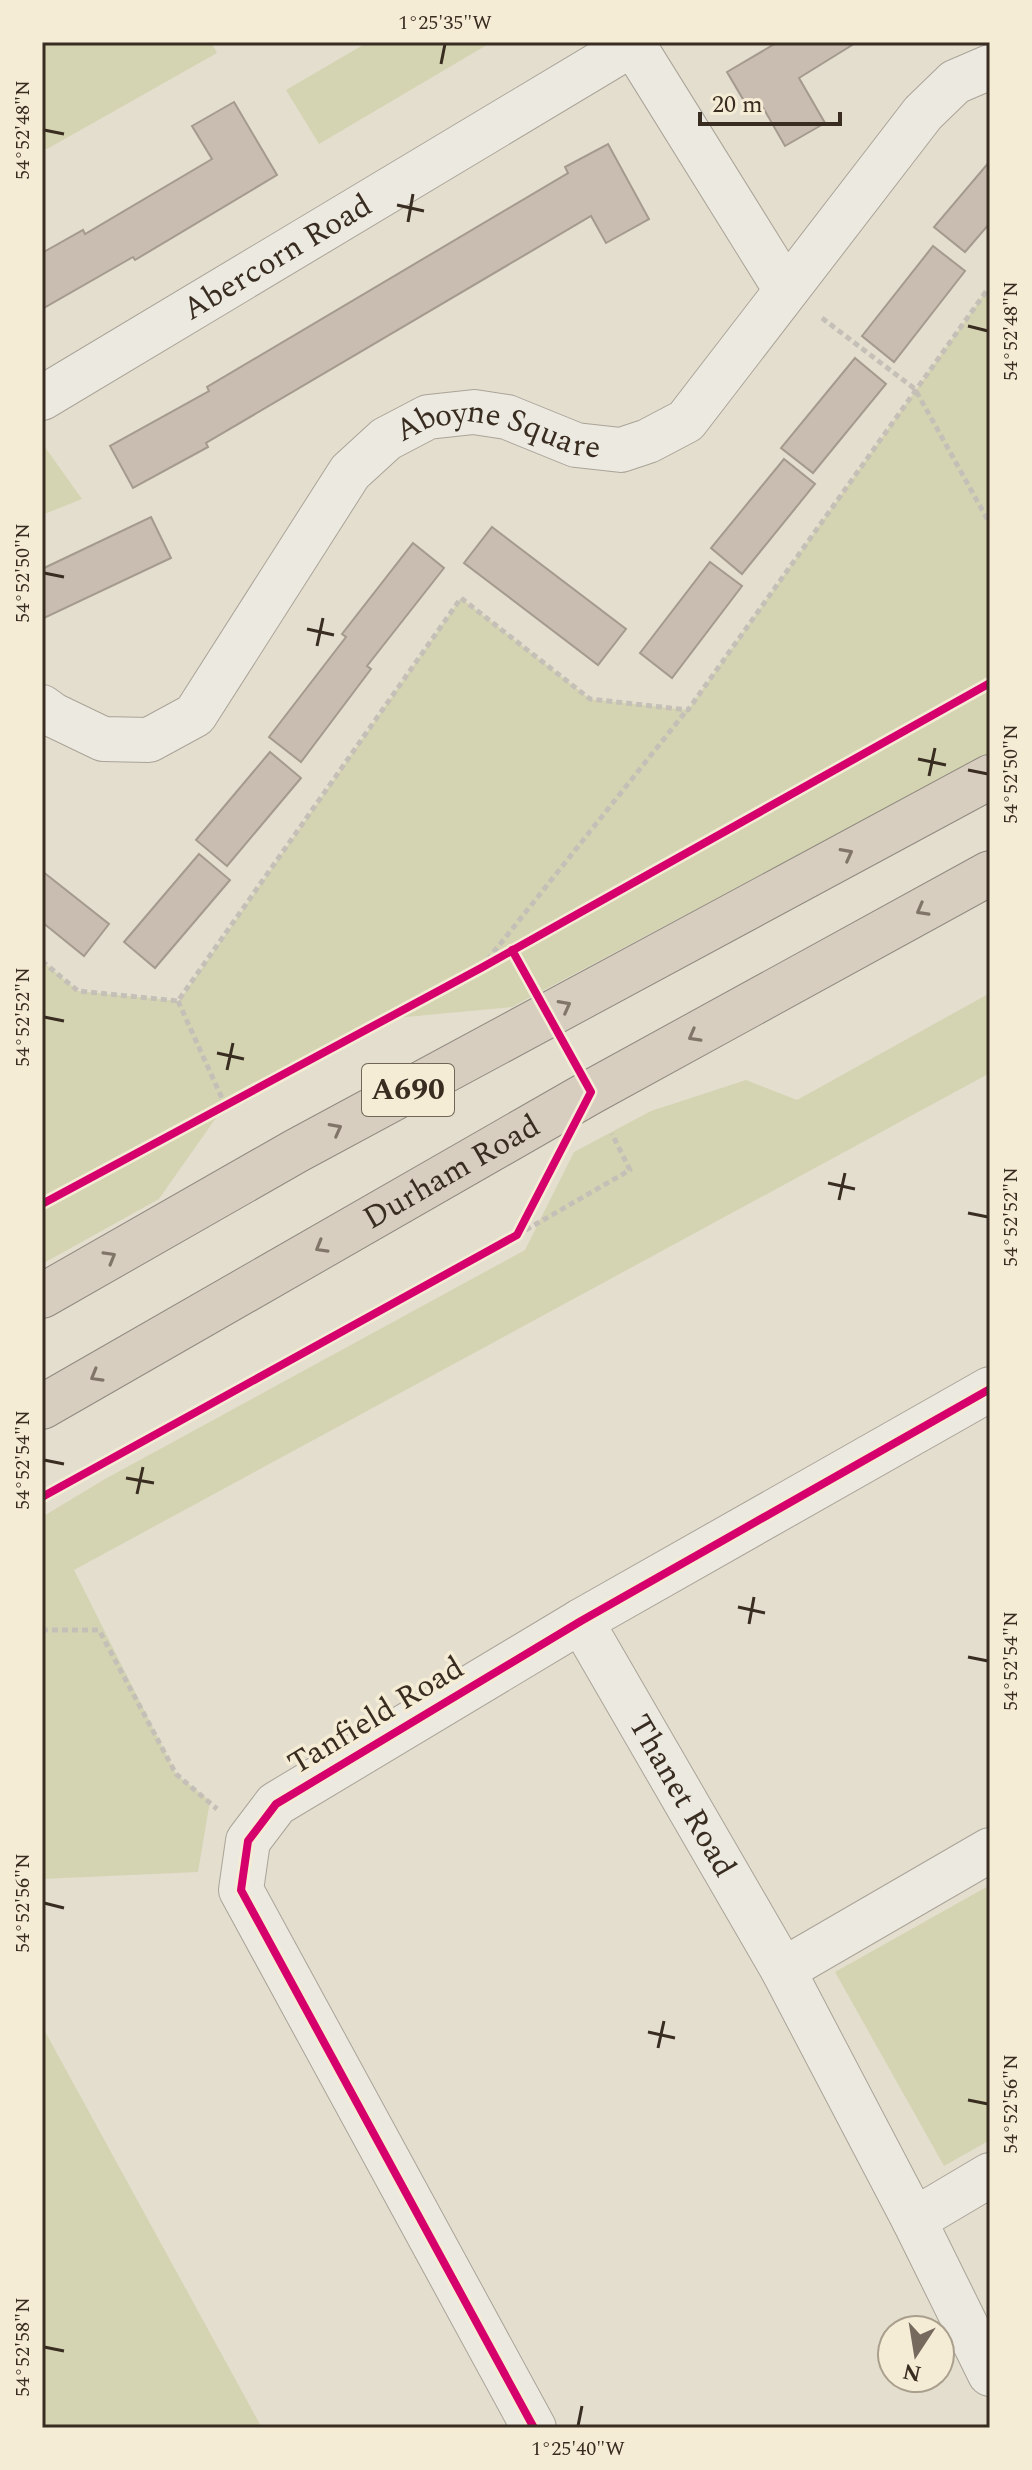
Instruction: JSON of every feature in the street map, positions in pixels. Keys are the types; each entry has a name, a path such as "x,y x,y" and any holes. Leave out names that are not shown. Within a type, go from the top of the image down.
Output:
{"highway":[{"name":"A690","path":"42,1296 296,1151 990,777"},
{"name":"Durham Road","path":"42,1407 591,1092 990,873"}],"street":[{"path":"635,43 786,290"},
{"name":"Abercorn Road","path":"42,398 635,43"},
{"name":"Aboyne Square","path":"42,707 103,739 149,740 195,715 350,472 386,439 428,417 474,412 507,417 576,445 621,450 648,441 686,421 923,113 955,82 990,67"},
{"name":"Tanfield Road","path":"534,2428 241,1890 248,1841 276,1804 581,1621 990,1389"},
{"name":"Thanet Road","path":"581,1621 783,1970 914,2220 990,2374"},
{"path":"783,1970 990,1850"},
{"path":"914,2220 990,2175"}],"path":[{"path":"481,968 688,710 990,286"},
{"path":"786,290 915,389 990,524"},
{"path":"178,1001 461,598 590,699 688,710"},
{"path":"468,976 502,956"},
{"path":"42,961 78,991 178,1001"},
{"path":"178,1001 225,1105"},
{"path":"503,1243 630,1170 591,1092"},
{"path":"212,1112 239,1098"},
{"path":"517,1235 524,1222"},
{"path":"42,1630 99,1630 176,1774 210,1801 248,1841"}],"green space":[{"path":"42,42 211,42 217,53 47,149 42,147"},
{"path":"368,42 492,42 319,144 286,90"},
{"path":"990,286 990,753 512,1007 385,1019 225,1105 159,1199 42,1264 42,961 78,991 179,1001 461,598 590,699 688,710"},
{"path":"42,443 82,499 42,515"},
{"path":"990,993 990,1073 74,1570 176,1774 210,1801 198,1872 42,1879 42,1517 105,1479 525,1250 574,1152 651,1111 746,1080 797,1100"},
{"path":"990,1885 990,2140 944,2166 835,1972"},
{"path":"42,2026 262,2428 42,2428"}],"building":[{"path":"778,42 857,42 799,78 825,123 785,146 761,104 750,111 727,72"},
{"path":"234,102 277,175 135,260 133,257 42,309 42,253 83,230 85,234 212,159 192,126"},
{"path":"608,144 649,219 606,243 591,216 206,443 208,447 133,488 110,446 209,391 207,387 568,173 565,167"},
{"path":"990,161 990,223 965,252 934,227"},
{"path":"933,246 965,271 894,362 862,336"},
{"path":"855,358 886,384 813,473 781,448"},
{"path":"784,459 815,484 742,574 711,548"},
{"path":"151,517 171,558 42,619 42,569"},
{"path":"492,527 626,629 598,665 464,563"},
{"path":"413,543 444,568 367,666 371,669 301,762 269,737 346,637 342,634"},
{"path":"710,562 742,586 672,678 640,653"},
{"path":"270,752 301,778 227,866 196,840"},
{"path":"199,854 230,880 155,968 124,942"},
{"path":"42,871 109,924 84,956 42,922"}],"cycle path":[{"path":"42,1204 481,968 990,683"},
{"path":"42,1497 517,1235 591,1092 512,950"},
{"path":"534,2428 241,1890 248,1841 276,1804 581,1621 990,1389"}]}
